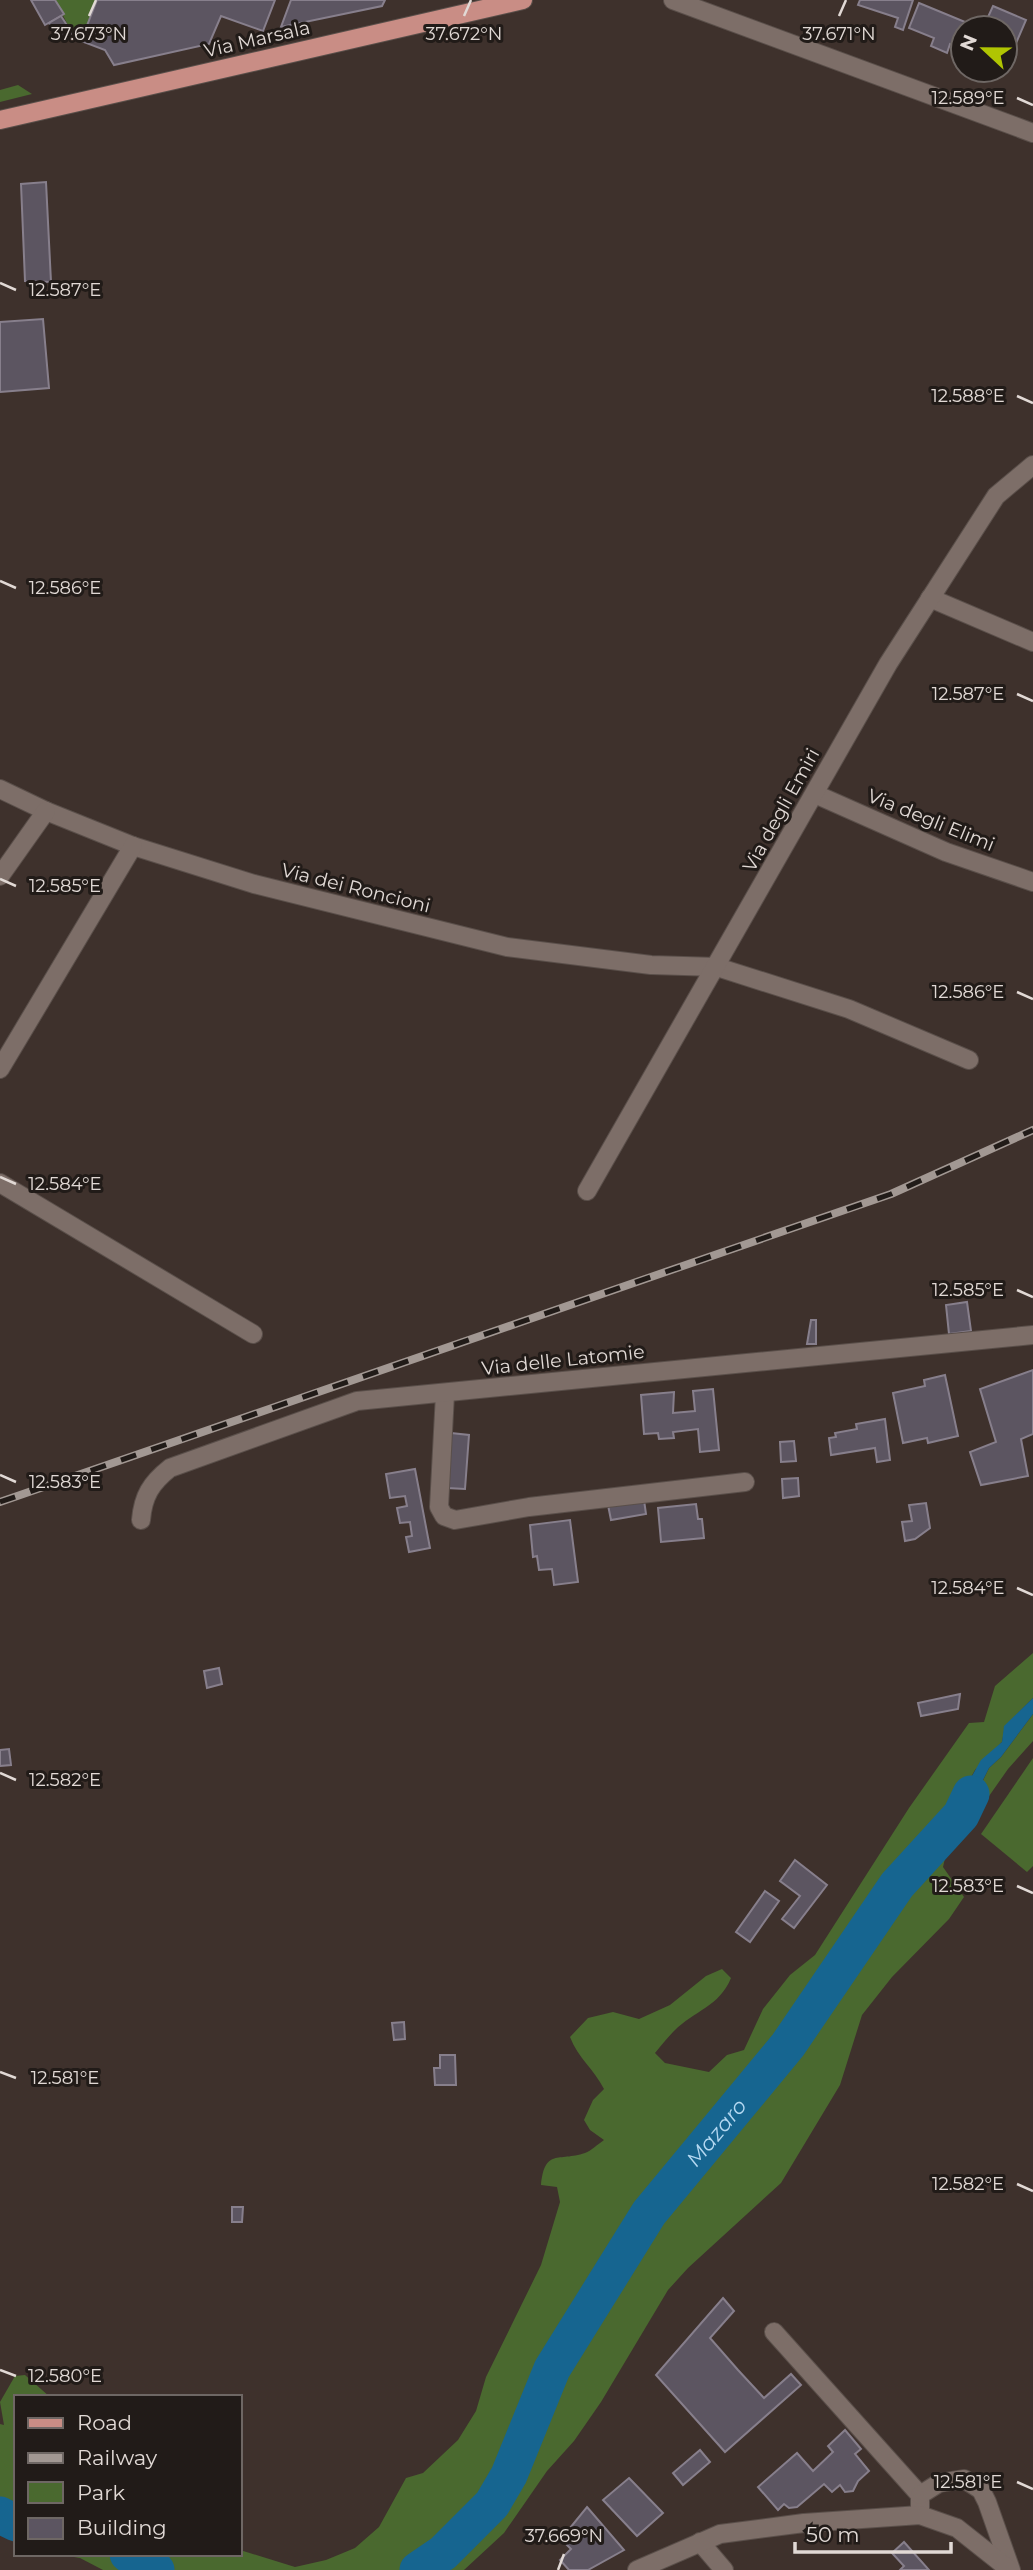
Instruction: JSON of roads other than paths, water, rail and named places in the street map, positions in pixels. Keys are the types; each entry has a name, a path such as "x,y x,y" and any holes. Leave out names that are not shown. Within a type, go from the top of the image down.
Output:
{"main road":[{"name":"Via Marsala","path":"0,120 523,0"}],"street":[{"path":"673,0 1033,132"},
{"name":"Via degli Emiri","path":"587,1191 888,664 996,496 1033,465"},
{"path":"930,598 1033,642"},
{"name":"Via dei Roncioni","path":"0,789 46,811 134,846 254,884 507,947 651,965 717,967 849,1009 969,1060"},
{"name":"Via degli Elimi","path":"815,794 946,852 1033,882"},
{"path":"0,876 46,811"},
{"path":"0,1069 134,846"},
{"path":"0,1183 253,1334"},
{"name":"Via delle Latomie","path":"141,1520 143,1500 155,1480 170,1468 357,1402 1033,1335"},
{"path":"445,1394 439,1507 443,1516 455,1520 529,1507 745,1482"},
{"path":"774,2332 920,2495 920,2515"},
{"path":"920,2495 939,2483 964,2479 981,2490 1011,2570"},
{"path":"637,2570 720,2534 792,2525 920,2515 957,2528 1011,2570"},
{"path":"700,2542 724,2570"}],"water":[{"path":"1033,1698 1033,1714 1001,1757 989,1768 964,1818 942,1833 949,1816 960,1808 964,1790 981,1760 1002,1742 1004,1726"}],"waterway":[{"name":"Mazaro","path":"418,2570 443,2553 492,2504 509,2475 552,2369 649,2213 788,2045 897,1885 961,1815 971,1794"},
{"name":"Mazaro","path":"0,2515 14,2522"},
{"name":"Mazaro","path":"136,2556 156,2570"}],"railway":[{"path":"0,1502 891,1194 1033,1130"}]}
